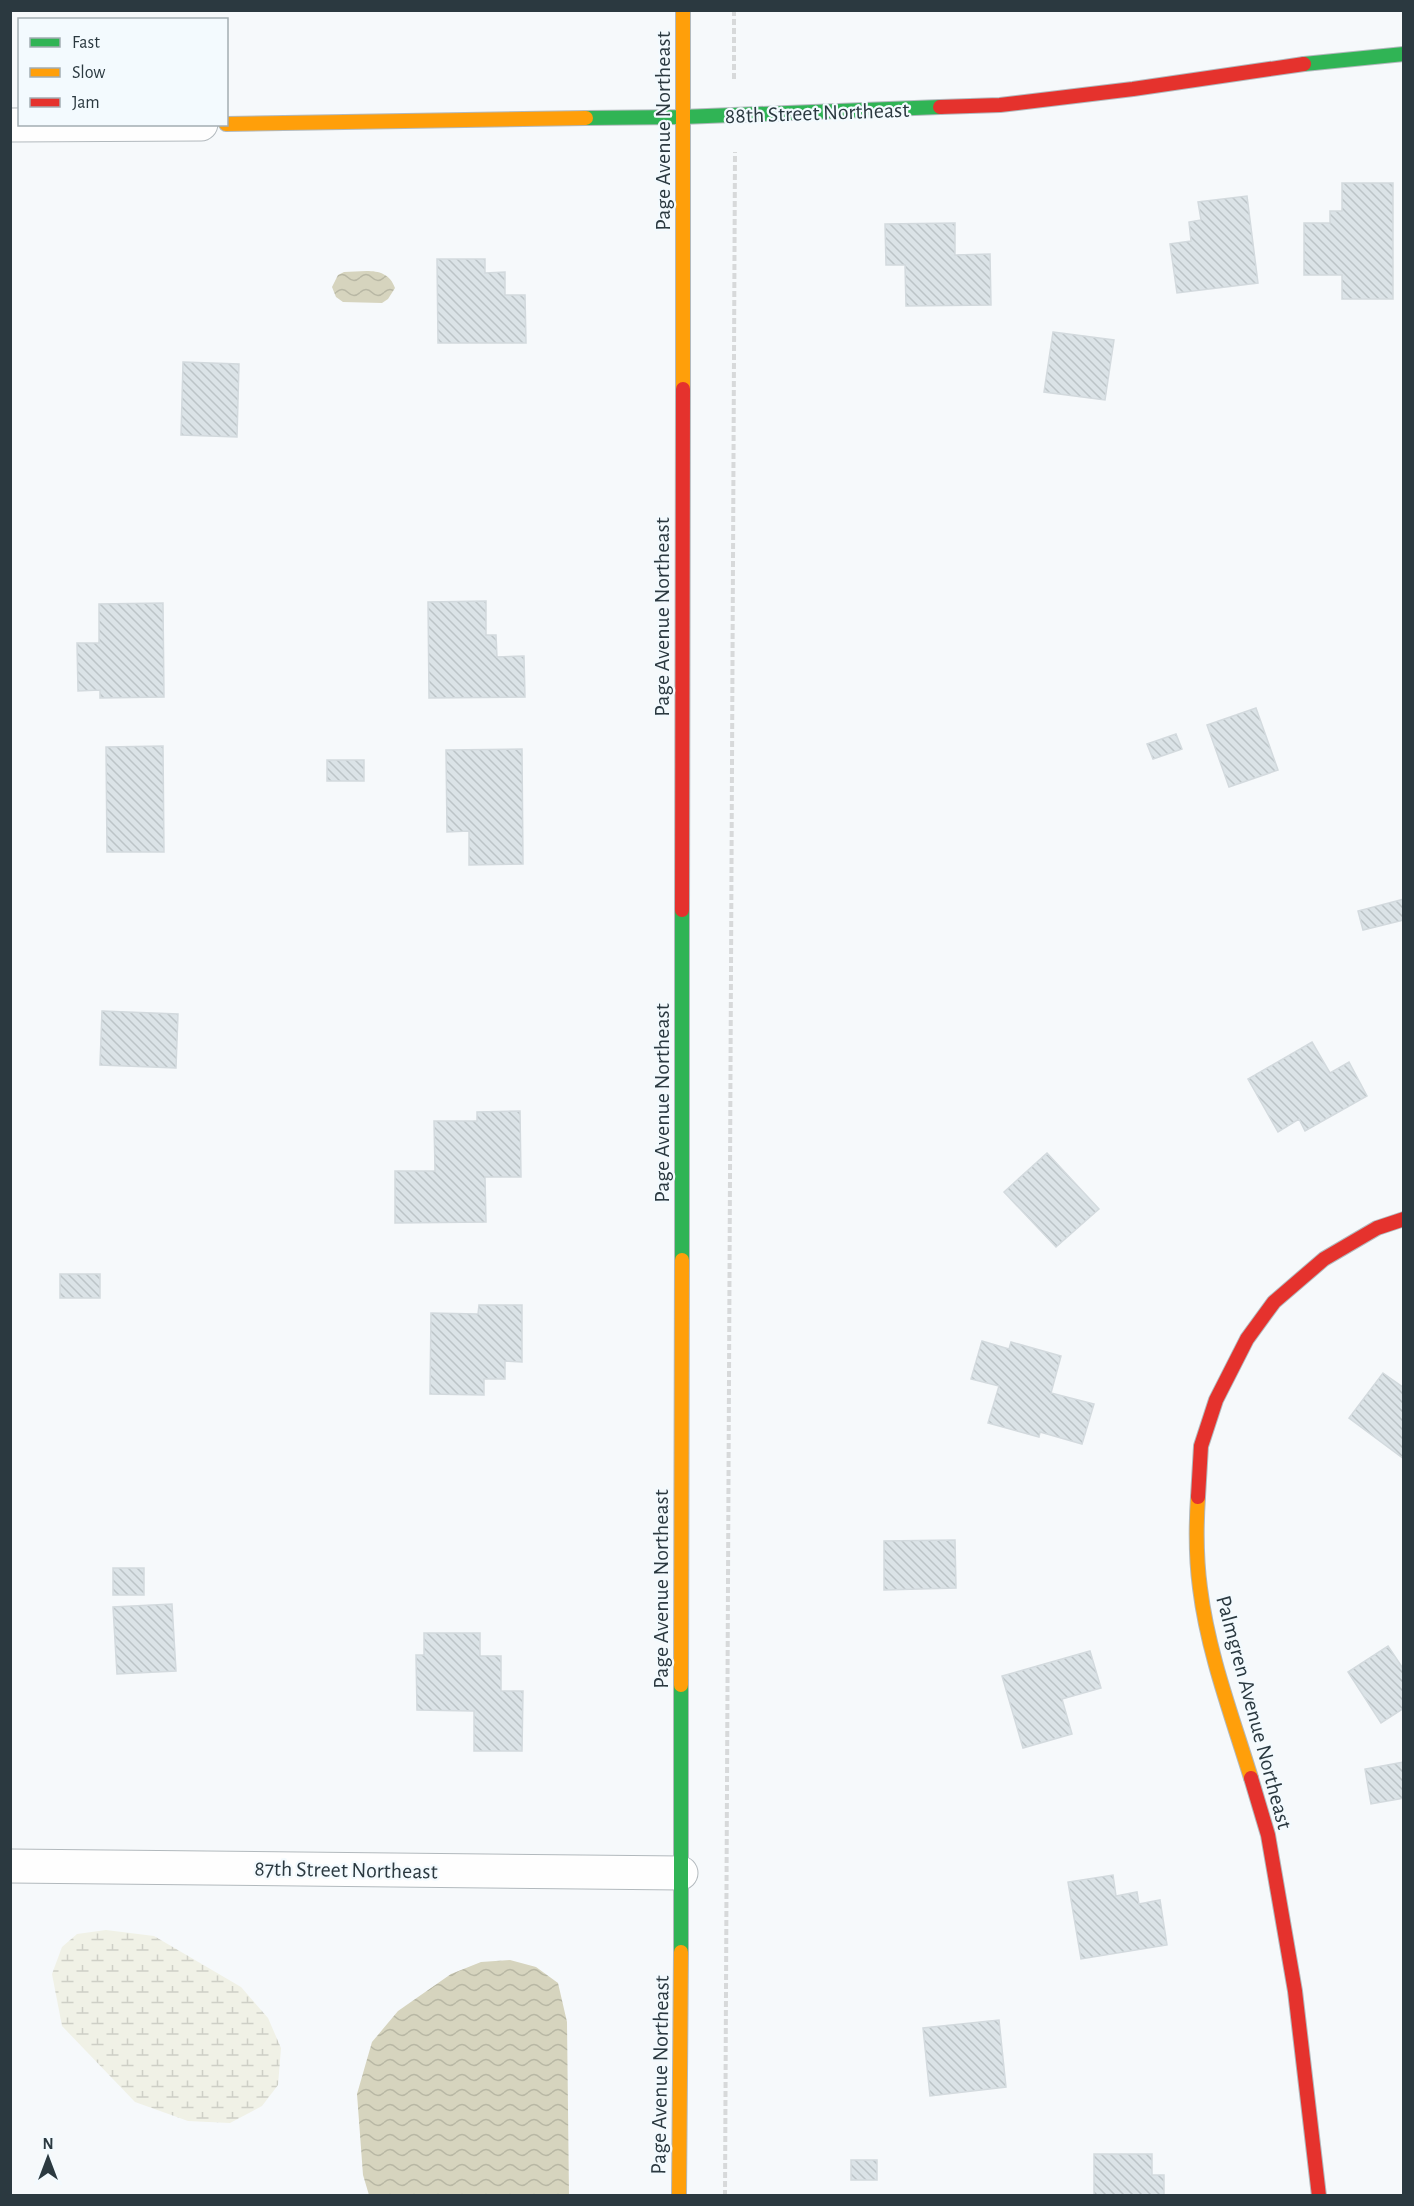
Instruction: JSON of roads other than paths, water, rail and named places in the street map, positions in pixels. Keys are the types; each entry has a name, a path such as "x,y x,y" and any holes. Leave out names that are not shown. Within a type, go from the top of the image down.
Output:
{"street":[{"name":"Page Avenue Northeast","path":"679,2196 683,10"},
{"name":"88th Street Northeast","path":"228,124 682,117 1000,105 1132,89 1281,66 1404,54"},
{"name":"Palmgren Avenue Northeast","path":"1319,2196 1295,1991 1268,1835 1210,1641 1200,1588 1196,1530 1201,1446 1216,1400 1247,1339 1274,1302 1324,1259 1377,1228 1404,1219"},
{"name":"87th Street Northeast","path":"10,1866 681,1872"}],"water":[{"path":"374,271 386,276 395,288 388,299 382,303 343,302 336,297 332,287 338,275 344,272"},
{"path":"510,1960 536,1967 558,1983 567,2022 569,2195 369,2195 363,2175 357,2094 372,2042 398,2011 451,1974 481,1962"}]}
